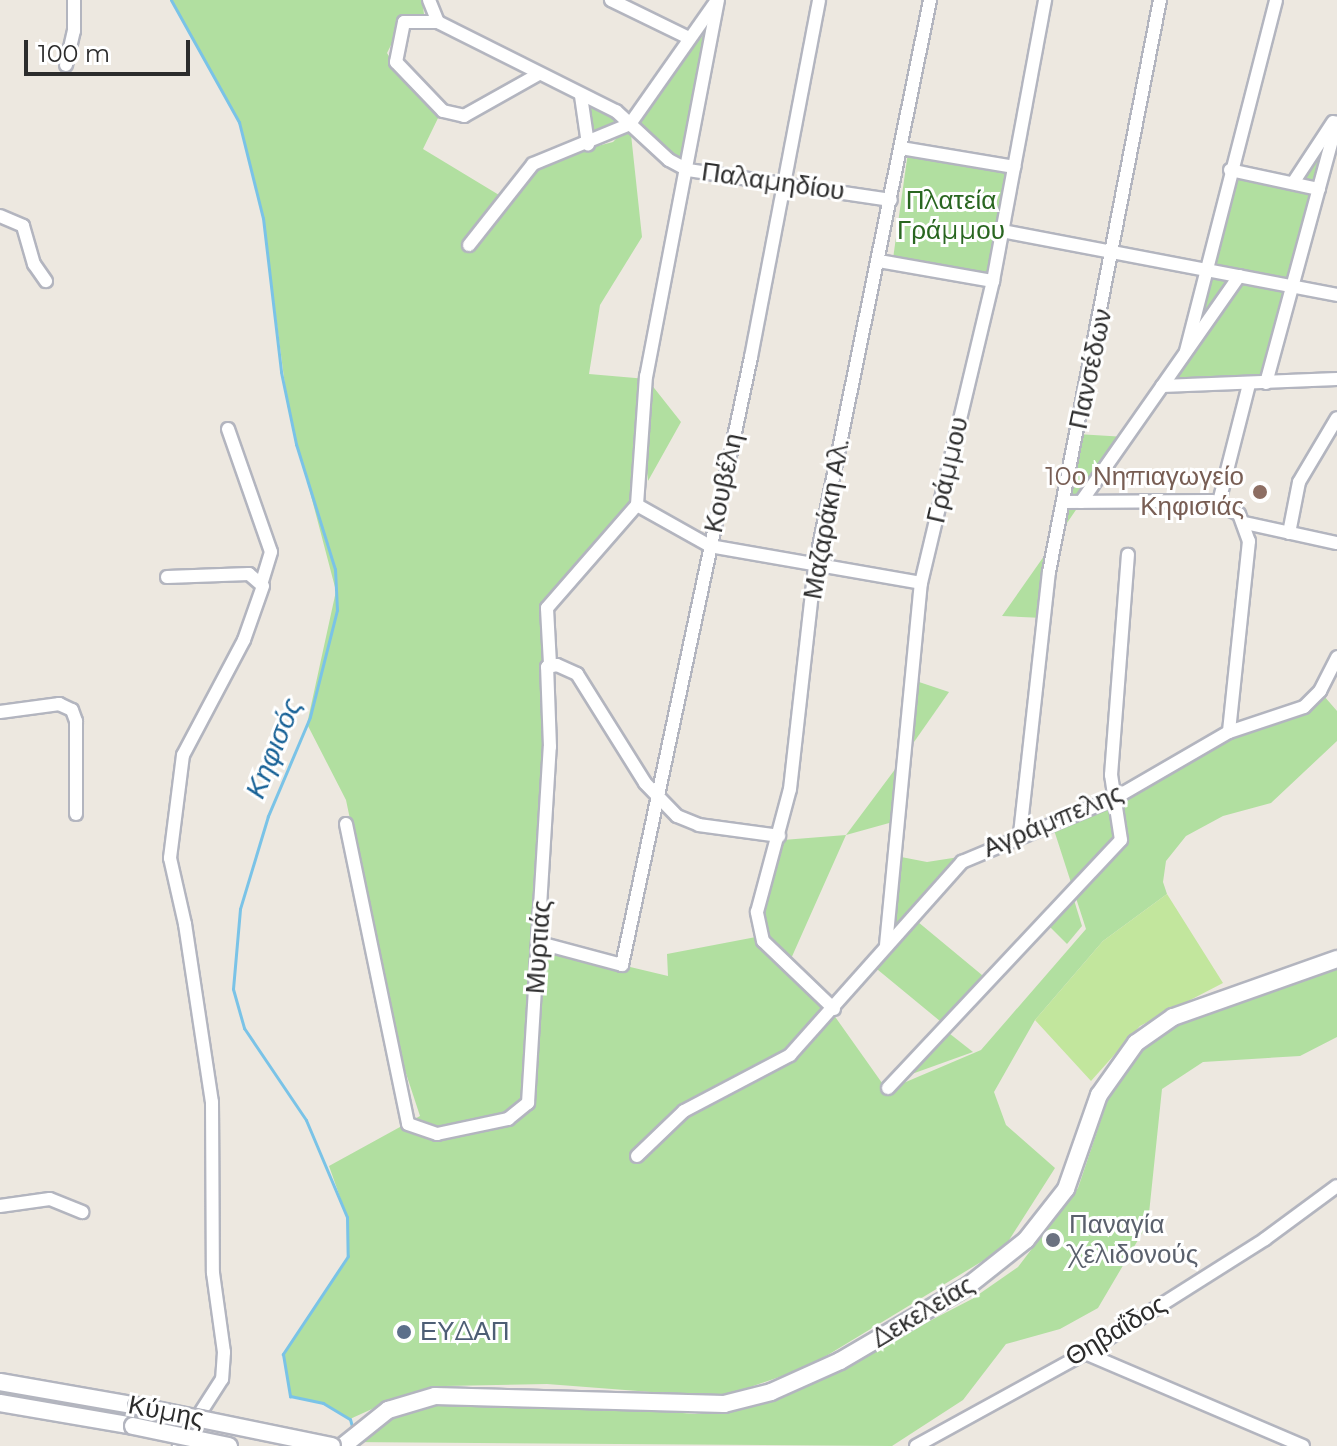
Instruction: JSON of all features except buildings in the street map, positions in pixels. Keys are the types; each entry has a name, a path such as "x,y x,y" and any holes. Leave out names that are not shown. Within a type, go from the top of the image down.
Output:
{"main road":[{"name":"Δεκελείας","path":"341,1445 376,1417 417,1399 448,1395 724,1404 771,1392 840,1361 968,1286 1026,1240 1066,1189 1099,1095 1136,1043 1173,1017 1337,959"},
{"name":"Κύμης","path":"0,1382 341,1445"},
{"name":"Κύμης","path":"0,1403 229,1446"}],"street":[{"path":"66,65 74,31 74,0"},
{"path":"429,0 438,22 404,22 396,62 451,116 464,116 537,75"},
{"path":"611,0 689,38"},
{"path":"469,245 533,164 588,144 630,124 718,0"},
{"path":"718,0 688,170 646,376 637,505 710,546 815,567 921,583"},
{"name":"Κουβέλη","path":"540,943 622,965 710,546 819,0"},
{"name":"Μαζαράκη Αλ.","path":"834,1009 759,934 757,912 790,789 815,567 930,0"},
{"name":"Γράμμου","path":"886,945 921,583 993,281 1045,0"},
{"name":"Πανσέδων","path":"1020,834 1049,572 1115,251 1160,0"},
{"path":"1186,351 1276,0"},
{"name":"Παλαμηδίου","path":"438,22 537,75 616,111 669,160 688,170 783,180 891,200"},
{"path":"581,96 588,144"},
{"path":"1293,183 1337,116"},
{"path":"1266,383 1289,288 1337,122"},
{"path":"901,148 1014,167"},
{"path":"1230,170 1319,189"},
{"path":"0,216 23,226 34,264 46,281"},
{"path":"1002,231 1337,295"},
{"path":"879,261 993,281"},
{"path":"1081,502 1239,276"},
{"path":"1162,386 1337,379"},
{"path":"1219,502 1249,384"},
{"path":"1289,533 1299,482 1337,418"},
{"path":"179,1446 222,1379 224,1352 213,1273 212,1102 170,858 183,755 210,713 257,613 271,552 228,429"},
{"path":"1063,502 1219,502 1234,508 1246,526 1229,732"},
{"name":"Μυρτιάς","path":"346,824 398,1084 413,1128 437,1134 508,1119 524,1109 540,943 550,747 545,681 550,664 547,608 637,505"},
{"path":"1246,526 1337,543"},
{"path":"888,1088 1118,846 1122,835 1112,758 1128,555"},
{"path":"167,577 242,573 262,581"},
{"name":"Αγράμπελης","path":"637,1156 684,1111 778,1064 834,1009 951,870 1020,834 1115,798 1229,732 1312,701 1337,657"},
{"path":"550,664 577,674 658,799 677,816 699,825 779,836"},
{"path":"0,712 59,704 72,710 76,814"},
{"name":"Θηβαΐδος","path":"916,1446 1085,1353 1265,1239 1337,1186"},
{"path":"0,1206 50,1199 82,1212"},
{"path":"1085,1353 1303,1446"}],"green space":[{"path":"171,0 422,0 424,14 403,21 387,53 404,81 440,114 423,149 504,198 547,159 613,142 628,126 589,140 583,98 630,124 714,22 688,170 630,125 642,237 600,305 589,374 647,379 681,422 648,481 644,439 633,500 544,606 542,946 668,976 667,954 756,937 831,1011 887,1090 981,1050 1086,929 1054,830 1126,799 1236,733 1305,712 1324,696 1337,711 1337,741 1271,803 1223,816 1186,836 1166,861 1163,882 1167,894 1103,941 1035,1020 994,1092 1006,1125 1055,1168 1004,1248 808,1367 730,1394 703,1396 547,1384 445,1386 394,1399 350,1419 323,1403 290,1396 283,1354 348,1256 347,1217 329,1166 420,1116 398,1049 346,800 307,724 336,591 288,408 263,218 239,122"},
{"path":"1337,116 1266,383 1174,384 1230,170 1293,183"},
{"name":"Πλατεία Γράμμου","path":"908,152 1014,167 999,274 893,259"},
{"path":"1077,434 1126,437 1056,539"},
{"path":"1056,539 1043,618 1002,616"},
{"path":"913,680 949,692 907,752"},
{"path":"905,756 900,820 846,835"},
{"path":"846,835 790,961 770,944 761,927 783,840"},
{"path":"972,855 912,917 988,980 946,1026 872,965 886,946 896,856 927,862"},
{"path":"1167,894 1223,983 1140,1026 1091,1081 1035,1020 1103,941"},
{"path":"1074,900 1082,926 1067,944 1049,926"},
{"path":"1337,968 1337,1037 1300,1056 1203,1062 1162,1089 1148,1223 1098,1308 1060,1329 1006,1344 963,1400 892,1446 347,1442 378,1420 419,1404 547,1402 695,1414 727,1411 841,1367 972,1299 1018,1267 1078,1188 1107,1102 1127,1064 1155,1036 1198,1013"},
{"path":"945,1030 973,1052 909,1075"},
{"path":"0,1388 137,1412 135,1420 0,1396"}],"waterway":[{"name":"Κηφισός","path":"171,0 239,122 263,218 281,372 296,444 335,569 337,610 310,717 268,816 240,909 233,989 244,1028 306,1120 347,1217 348,1256 283,1354 290,1396 323,1403 350,1419 353,1430"}],"place":[{"name":"10ο Νηπιαγωγείο Κηφισιάς","path":"1260,492"},
{"name":"Παναγία Χελιδονούς","path":"1053,1240"},
{"name":"ΕΥΔΑΠ","path":"404,1332"}]}
